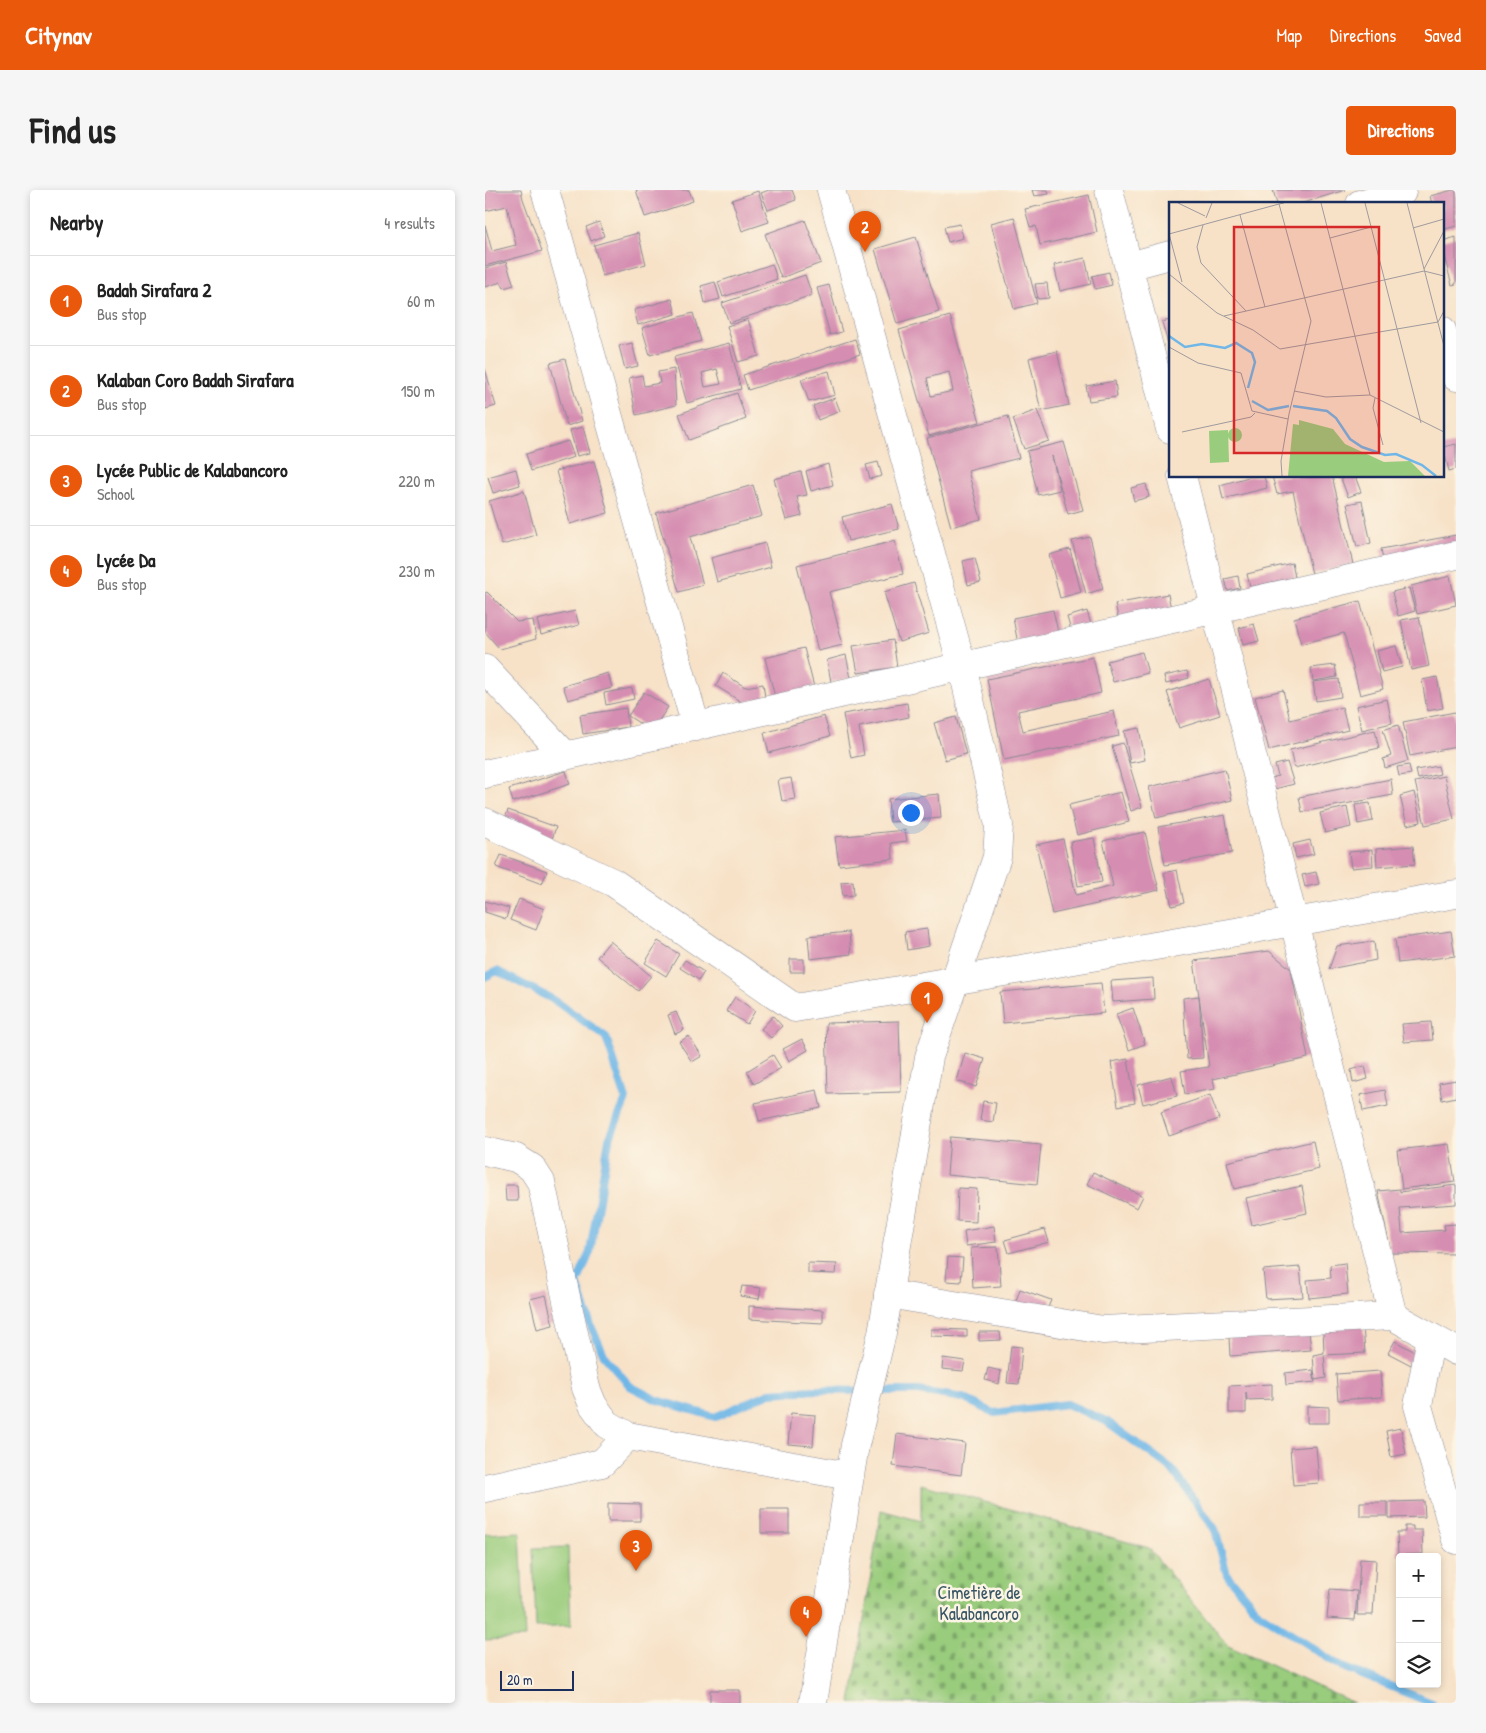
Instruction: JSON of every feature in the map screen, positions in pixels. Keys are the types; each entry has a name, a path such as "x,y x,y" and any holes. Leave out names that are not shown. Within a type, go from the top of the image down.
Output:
{"street":[{"path":"545,190 696,727"},
{"path":"813,1703 849,1476 882,1333 929,1058 997,857 999,825 962,666 831,190"},
{"path":"1109,190 1169,425"},
{"path":"1370,202 1403,195"},
{"path":"1129,266 1169,255"},
{"path":"1443,333 1456,377"},
{"path":"1182,478 1393,1316"},
{"path":"485,774 1456,555"},
{"path":"485,669 566,756"},
{"path":"485,822 615,883 795,1008 1456,894"},
{"path":"485,1151 516,1158 533,1168 541,1182 586,1388 593,1405 607,1424 628,1436 849,1476"},
{"path":"888,1294 1103,1330 1393,1316 1456,1350"},
{"path":"1431,1337 1418,1406 1456,1540"},
{"path":"485,1488 603,1463 628,1436"}],"green space":[{"name":"Cimetière de Kalabancoro","path":"921,1484 1149,1548 1228,1646 1354,1703 851,1703 881,1510 921,1521"},
{"path":"520,1532 525,1638 485,1640 485,1534"},
{"path":"568,1547 571,1626 536,1628 533,1548"}],"building":[{"path":"485,190 521,190 542,251 485,266 485,225 492,251 516,245 507,206 485,211"},
{"path":"636,190 689,190 693,201 645,217"},
{"path":"769,190 792,190 796,200 768,210 761,193"},
{"path":"1032,190 1048,190 1049,194 1034,196"},
{"path":"1273,190 1345,190 1306,202 1276,202"},
{"path":"1456,190 1456,226 1443,230 1443,202 1432,202 1430,196"},
{"path":"758,191 769,222 742,231 732,200"},
{"path":"1089,195 1097,232 1040,245 1036,226 1030,227 1025,209"},
{"path":"1014,217 1037,303 1014,309 991,223"},
{"path":"805,220 821,263 781,278 765,234"},
{"path":"599,222 604,236 591,241 586,227"},
{"path":"960,224 963,238 948,242 944,227"},
{"path":"638,233 646,264 602,276 594,245"},
{"path":"916,237 939,312 897,324 875,249"},
{"path":"1456,237 1456,284 1452,285 1443,253 1443,241"},
{"path":"1085,258 1091,284 1060,291 1054,265"},
{"path":"506,262 514,285 504,288 501,282 485,287 485,268"},
{"path":"772,264 777,279 723,297 718,282"},
{"path":"1109,272 1112,285 1095,289 1092,276"},
{"path":"805,275 812,295 729,323 722,303"},
{"path":"715,282 720,299 705,303 701,286"},
{"path":"1047,283 1049,298 1038,299 1035,284"},
{"path":"829,285 842,332 830,335 817,288"},
{"path":"672,299 676,314 638,325 634,310"},
{"path":"693,313 701,341 650,355 642,328"},
{"path":"950,316 980,422 929,436 899,330","holes":["949,372 953,391 931,396 927,378"]},
{"path":"748,319 759,356 738,362 727,326"},
{"path":"1169,320 1169,348 1162,322"},
{"path":"855,339 860,354 748,390 743,375"},
{"path":"632,343 638,366 625,369 619,346"},
{"path":"729,343 741,389 687,403 674,357","holes":["717,369 721,384 705,387 702,373"]},
{"path":"1057,351 1069,405 1041,411 1029,358"},
{"path":"565,359 582,421 567,426 550,363"},
{"path":"485,369 496,406 485,409"},
{"path":"674,369 676,405 636,415 629,378 642,375 644,386 660,383 658,372"},
{"path":"829,371 835,395 809,402 801,379"},
{"path":"1115,381 1117,397 1089,401 1086,386"},
{"path":"737,393 746,419 689,440 679,414"},
{"path":"835,398 840,411 818,420 813,406"},
{"path":"1037,410 1049,441 1024,449 1013,419"},
{"path":"1008,416 1019,458 968,471 981,519 951,527 927,438"},
{"path":"583,427 590,453 577,456 570,430"},
{"path":"568,441 574,457 531,471 526,454"},
{"path":"1064,442 1083,510 1068,514 1052,456 1060,490 1038,495 1027,451"},
{"path":"1456,444 1456,469 1449,471 1443,447"},
{"path":"594,461 608,513 570,524 556,471"},
{"path":"878,462 882,476 870,479 866,465"},
{"path":"828,464 833,485 811,491 806,471"},
{"path":"516,469 520,485 493,493 488,477"},
{"path":"801,472 807,495 797,497 802,516 786,520 774,479"},
{"path":"1245,478 1264,478 1267,488 1223,499 1220,485"},
{"path":"1273,478 1332,478 1353,564 1312,574 1293,491 1277,494"},
{"path":"1341,478 1356,478 1361,492 1348,497"},
{"path":"1146,484 1149,497 1134,501 1131,488"},
{"path":"753,485 762,516 690,537 703,585 679,592 656,513"},
{"path":"524,491 536,535 502,545 489,501"},
{"path":"1362,501 1371,543 1357,547 1347,504"},
{"path":"892,504 899,529 848,541 842,517"},
{"path":"1456,535 1456,552 1384,565 1381,549"},
{"path":"1090,537 1103,589 1086,594 1072,541"},
{"path":"895,541 903,574 829,592 843,645 818,651 797,565"},
{"path":"765,543 771,567 717,582 711,558"},
{"path":"1070,549 1081,592 1060,598 1049,555"},
{"path":"975,558 981,582 968,585 963,561"},
{"path":"1292,563 1295,577 1250,587 1247,574"},
{"path":"1238,576 1240,588 1228,591 1225,579"},
{"path":"1450,576 1456,605 1417,614 1411,586"},
{"path":"914,583 929,633 899,642 884,592"},
{"path":"1409,588 1415,611 1398,616 1392,592"},
{"path":"487,592 517,622 533,620 536,639 500,649 485,632 485,593"},
{"path":"1168,594 1172,614 1120,625 1115,604"},
{"path":"1360,601 1383,689 1360,695 1344,633 1301,644 1294,618"},
{"path":"1053,610 1060,641 1019,649 1013,618"},
{"path":"575,611 579,625 541,635 537,620"},
{"path":"1087,611 1092,628 1072,634 1067,617"},
{"path":"1419,617 1429,666 1411,670 1401,620"},
{"path":"1254,624 1259,641 1243,645 1239,628"},
{"path":"893,640 897,667 858,673 853,646"},
{"path":"1396,646 1402,667 1382,672 1377,651"},
{"path":"804,648 814,687 775,697 765,658"},
{"path":"1142,652 1148,673 1113,682 1107,661"},
{"path":"846,655 851,678 831,682 827,660"},
{"path":"1093,657 1101,693 1018,711 1023,731 1114,711 1119,736 1004,760 987,679"},
{"path":"1335,665 1337,677 1313,681 1311,668"},
{"path":"1187,671 1189,678 1166,684 1164,676"},
{"path":"608,673 612,688 568,700 563,686"},
{"path":"723,673 745,687 763,684 765,697 743,703 716,686"},
{"path":"1437,677 1443,708 1427,711 1422,680"},
{"path":"1209,679 1220,715 1179,728 1167,692"},
{"path":"1339,679 1341,697 1316,701 1313,682"},
{"path":"632,688 634,699 606,705 604,693"},
{"path":"1283,690 1290,720 1342,707 1348,730 1269,750 1255,697"},
{"path":"644,692 668,707 652,731 628,716"},
{"path":"1387,699 1392,723 1362,730 1356,706"},
{"path":"907,703 909,717 859,727 864,755 851,758 843,714"},
{"path":"626,708 628,727 583,734 580,715"},
{"path":"1455,712 1456,747 1410,756 1403,722"},
{"path":"824,716 830,736 769,753 764,733"},
{"path":"956,717 966,754 945,760 934,723"},
{"path":"1398,725 1408,761 1385,768 1383,759 1391,756 1383,730"},
{"path":"1139,728 1145,760 1130,763 1124,731"},
{"path":"1375,730 1379,748 1294,768 1290,750"},
{"path":"1123,743 1142,807 1131,811 1112,746"},
{"path":"1287,762 1294,784 1271,790 1268,779 1278,776 1275,765"},
{"path":"1409,765 1411,774 1399,776 1397,767"},
{"path":"1438,766 1440,774 1418,779 1416,770"},
{"path":"1225,769 1232,800 1156,818 1149,787"},
{"path":"566,771 570,784 513,802 509,789"},
{"path":"1444,776 1454,819 1425,825 1415,782"},
{"path":"791,778 795,799 782,801 778,780"},
{"path":"1391,779 1393,795 1302,812 1299,797"},
{"path":"1121,792 1129,822 1077,835 1069,805"},
{"path":"1414,792 1421,822 1407,825 1400,796"},
{"path":"939,794 941,818 890,822 888,799"},
{"path":"1370,803 1373,821 1358,824 1355,805"},
{"path":"1347,807 1351,827 1325,833 1320,813"},
{"path":"508,810 556,827 552,839 504,821"},
{"path":"1225,815 1232,853 1165,865 1158,827"},
{"path":"905,830 907,841 891,843 893,859 839,865 835,837"},
{"path":"1145,832 1159,890 1052,914 1036,845 1063,839 1076,895 1113,886 1103,841"},
{"path":"1094,838 1102,882 1078,886 1070,842"},
{"path":"1310,840 1314,854 1296,858 1293,844"},
{"path":"1413,846 1415,864 1377,867 1376,849"},
{"path":"1372,850 1373,866 1351,868 1349,852"},
{"path":"501,855 547,871 542,884 496,867"},
{"path":"1177,870 1184,903 1172,906 1164,873"},
{"path":"1316,872 1319,884 1305,887 1302,875"},
{"path":"853,881 854,895 843,896 841,882"},
{"path":"519,899 544,909 536,930 510,920"},
{"path":"485,901 509,908 506,919 485,912"},
{"path":"927,929 929,946 907,950 905,932"},
{"path":"1451,931 1455,956 1398,963 1395,939"},
{"path":"849,932 851,954 810,959 808,936"},
{"path":"610,941 651,976 638,991 597,957"},
{"path":"658,941 679,954 666,976 645,963"},
{"path":"1374,941 1376,960 1329,969 1337,946"},
{"path":"1269,951 1291,969 1308,1058 1213,1079 1215,1089 1185,1094 1181,1071 1209,1067 1194,961"},
{"path":"790,959 804,959 804,972 790,972"},
{"path":"685,960 704,972 699,980 680,968"},
{"path":"1153,978 1154,999 1113,1002 1111,981"},
{"path":"1101,983 1104,1013 1003,1023 1000,992"},
{"path":"1199,996 1203,1058 1187,1059 1183,998"},
{"path":"735,997 755,1011 747,1024 726,1011"},
{"path":"1133,1008 1145,1044 1129,1050 1116,1014"},
{"path":"676,1012 684,1030 675,1034 668,1015"},
{"path":"773,1016 782,1026 771,1038 761,1029"},
{"path":"899,1021 901,1092 828,1094 826,1023"},
{"path":"1431,1022 1433,1040 1404,1042 1402,1024"},
{"path":"689,1036 702,1056 692,1062 679,1042"},
{"path":"802,1039 808,1050 789,1061 783,1049"},
{"path":"965,1053 985,1059 976,1087 957,1081"},
{"path":"773,1055 781,1068 754,1084 747,1071"},
{"path":"1128,1059 1135,1103 1118,1106 1111,1062"},
{"path":"1365,1066 1368,1079 1353,1083 1351,1070"},
{"path":"1172,1076 1177,1096 1143,1104 1138,1085"},
{"path":"1456,1080 1456,1097 1442,1100 1439,1083"},
{"path":"817,1090 821,1108 759,1121 755,1103"},
{"path":"1385,1090 1388,1106 1363,1111 1360,1095"},
{"path":"1210,1095 1219,1119 1169,1136 1161,1112"},
{"path":"983,1101 996,1103 993,1122 980,1120"},
{"path":"950,1137 1041,1145 1037,1184 947,1175"},
{"path":"1313,1141 1319,1169 1234,1189 1227,1162"},
{"path":"1449,1144 1455,1182 1402,1189 1397,1150"},
{"path":"1093,1172 1143,1196 1137,1208 1087,1184"},
{"path":"505,1185 517,1185 518,1201 506,1201"},
{"path":"1456,1185 1456,1204 1400,1208 1402,1233 1445,1230 1444,1225 1456,1224 1456,1254 1391,1253 1378,1191 1400,1189 1400,1192"},
{"path":"1302,1186 1307,1213 1252,1225 1246,1198"},
{"path":"958,1188 977,1189 976,1222 957,1221"},
{"path":"994,1226 996,1242 966,1246 964,1231"},
{"path":"1045,1229 1049,1242 1009,1253 1005,1240"},
{"path":"998,1247 1001,1286 973,1288 971,1248"},
{"path":"948,1257 963,1258 961,1282 946,1281"},
{"path":"808,1263 837,1264 836,1274 808,1273"},
{"path":"1345,1263 1348,1294 1309,1298 1307,1280 1331,1278 1330,1265"},
{"path":"1300,1267 1303,1297 1266,1299 1263,1270"},
{"path":"742,1286 761,1288 759,1299 740,1296"},
{"path":"1020,1289 1051,1300 1045,1315 1015,1304"},
{"path":"546,1295 553,1325 537,1329 530,1299"},
{"path":"749,1306 823,1310 823,1323 749,1319"},
{"path":"1363,1325 1365,1353 1324,1355 1326,1378 1315,1380 1313,1355 1324,1353 1323,1328"},
{"path":"931,1329 967,1330 967,1337 931,1336"},
{"path":"1309,1331 1311,1350 1230,1356 1229,1337"},
{"path":"979,1332 1000,1332 1001,1340 979,1341"},
{"path":"1395,1341 1417,1353 1411,1365 1388,1353"},
{"path":"1011,1346 1022,1347 1019,1384 1007,1383"},
{"path":"943,1358 965,1361 963,1371 942,1369"},
{"path":"988,1368 1001,1371 999,1384 985,1380"},
{"path":"1313,1370 1315,1382 1286,1385 1285,1373"},
{"path":"1380,1371 1382,1397 1338,1400 1336,1374"},
{"path":"1272,1384 1272,1399 1247,1400 1246,1392 1246,1413 1229,1413 1229,1386"},
{"path":"1307,1406 1329,1407 1329,1423 1307,1423"},
{"path":"791,1413 815,1415 813,1446 788,1444"},
{"path":"1401,1428 1406,1454 1391,1457 1386,1431"},
{"path":"897,1434 965,1443 961,1475 893,1466"},
{"path":"1316,1446 1319,1483 1293,1485 1290,1448"},
{"path":"1424,1501 1425,1517 1389,1518 1389,1502"},
{"path":"1360,1502 1387,1502 1387,1516 1360,1516"},
{"path":"608,1503 640,1504 640,1521 608,1521"},
{"path":"761,1509 789,1509 789,1533 761,1533"},
{"path":"1405,1526 1413,1526 1413,1530 1422,1530 1423,1553 1398,1553 1397,1532 1405,1532"},
{"path":"1360,1559 1376,1560 1373,1615 1357,1615"},
{"path":"1330,1589 1357,1591 1355,1620 1327,1618"},
{"path":"710,1690 740,1690 740,1703 710,1703"}],"waterway":[{"path":"485,977 497,971 554,1000 606,1037 626,1099 609,1140 590,1252 577,1283 591,1326 605,1357 630,1386 657,1400 715,1417 770,1393 814,1390 862,1391"},
{"path":"874,1391 918,1391 963,1398 994,1413 1067,1404 1106,1421 1171,1468 1215,1529 1227,1575 1259,1613 1340,1666 1432,1703"}],"place":[{"name":"Kalaban Coro Badah Sirafara","path":"865,252"},
{"name":"Badah Sirafara 2","path":"927,1023"},
{"name":"Lycée Public de Kalabancoro","path":"636,1571"},
{"name":"Lycée Da","path":"806,1637"}]}
